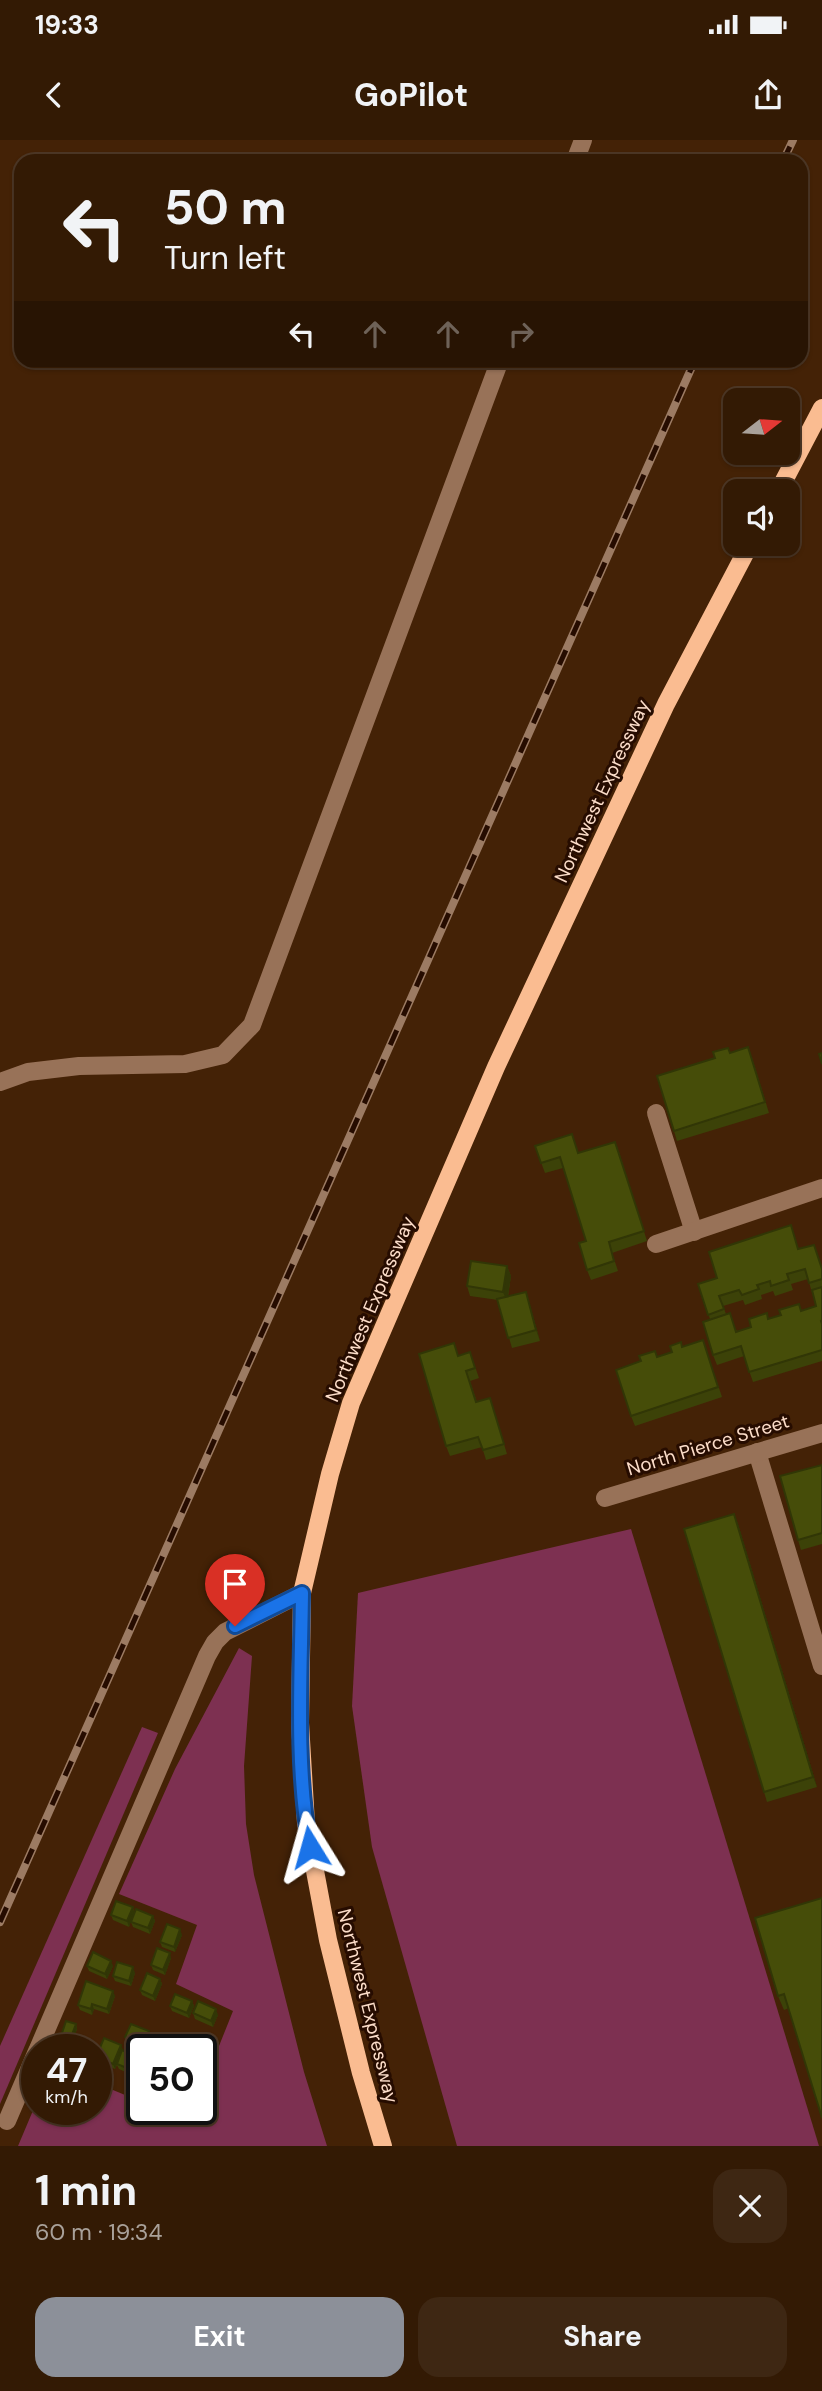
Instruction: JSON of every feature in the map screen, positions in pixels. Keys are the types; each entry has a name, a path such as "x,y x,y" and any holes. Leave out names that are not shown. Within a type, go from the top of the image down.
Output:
{"main road":[{"path":"785,479 822,408"},
{"name":"Northwest Expressway","path":"383,2146 361,2073 328,1940 306,1823 300,1724 302,1593 330,1474 351,1403 502,1054 666,704 744,556"}],"street":[{"path":"0,1082 28,1072 79,1066 185,1064 223,1055 252,1025 497,368"},
{"path":"656,1113 694,1232"},
{"path":"656,1244 822,1188"},
{"name":"North Pierce Street","path":"605,1498 822,1433"},
{"path":"757,1452 822,1666"},
{"path":"44,2034 215,1642 225,1632 302,1593"},
{"path":"7,2121 21,2088"}],"shaded area":[{"path":"631,1529 819,2146 457,2146 372,1847 352,1706 358,1593"},
{"path":"239,1648 252,1656 244,1766 246,1824 254,1875 304,2072 327,2146 18,2146 27,2125 112,2125 112,2090 126,2095 126,2125 217,2125 217,2051 233,2011 176,1984 197,1925 119,1894 175,1769"},
{"path":"142,1727 158,1733 30,2034 21,2034 21,2055 0,2104 0,2046"}],"building":[{"path":"748,1047 765,1102 674,1131 657,1076 715,1058 713,1052 728,1048 730,1053"},
{"path":"572,1134 578,1153 615,1142 644,1231 609,1242 614,1261 587,1270 579,1243 586,1241 560,1157 541,1163 535,1146"},
{"path":"791,1225 798,1249 814,1245 822,1269 822,1279 809,1283 805,1269 787,1274 789,1280 771,1286 770,1281 757,1285 759,1289 742,1295 739,1290 719,1296 724,1309 708,1315 698,1284 717,1278 709,1252"},
{"path":"471,1261 507,1266 503,1292 467,1286"},
{"path":"822,1287 822,1350 749,1372 741,1346 713,1355 703,1322 730,1313 736,1332 751,1327 749,1319 767,1313 768,1319 781,1315 779,1310 799,1304 801,1311 816,1306 812,1290"},
{"path":"526,1292 536,1330 508,1338 497,1299"},
{"path":"703,1340 718,1387 631,1416 616,1370 641,1361 639,1356 655,1351 657,1357 672,1352 670,1346 681,1342 682,1347"},
{"path":"454,1343 458,1356 470,1352 475,1368 466,1371 476,1402 490,1398 504,1444 483,1450 478,1437 446,1446 419,1354"},
{"path":"822,1465 822,1533 798,1540 780,1476"},
{"path":"734,1514 813,1777 764,1792 684,1529"},
{"path":"822,1898 822,2118 784,1994 778,1996 755,1918"},
{"path":"116,1901 133,1907 127,1921 111,1915"},
{"path":"136,1909 153,1916 148,1928 131,1922"},
{"path":"167,1924 180,1929 174,1947 160,1942"},
{"path":"157,1948 170,1953 163,1970 151,1965"},
{"path":"93,1952 111,1961 105,1974 87,1966"},
{"path":"117,1962 133,1967 129,1981 113,1976"},
{"path":"147,1973 160,1979 153,1996 140,1990"},
{"path":"86,1981 113,1991 107,2009 92,2004 91,2009 78,2005"},
{"path":"175,1994 192,2001 187,2013 170,2006"},
{"path":"198,2001 216,2009 211,2021 193,2013"},
{"path":"66,2021 76,2024 72,2034 62,2034"},
{"path":"131,2024 149,2031 148,2034 126,2034"},
{"path":"112,2041 121,2045 112,2064"},
{"path":"122,2050 126,2052 126,2068 117,2064"}],"railway":[{"path":"786,154 793,140"},
{"path":"0,1922 691,368"}],"route":[{"path":"235,1626 302,1593 300,1724 310,1847"}]}
